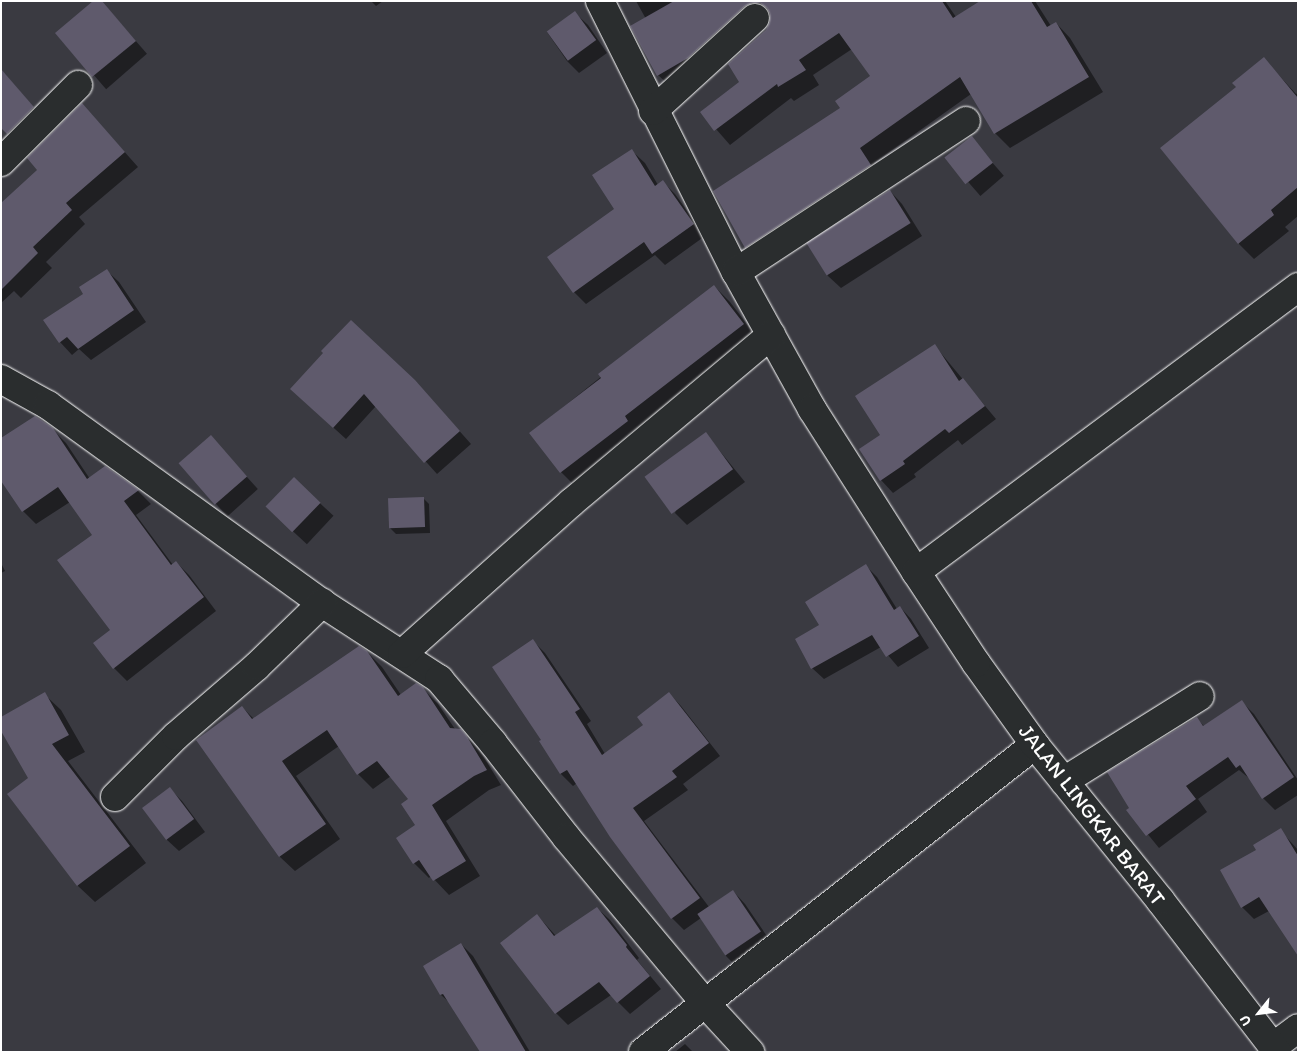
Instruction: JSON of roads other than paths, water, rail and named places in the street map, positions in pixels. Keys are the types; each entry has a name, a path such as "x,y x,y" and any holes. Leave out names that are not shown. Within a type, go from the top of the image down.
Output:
{"street":[{"name":"JALAN LINGKAR BARAT","path":"600,1 653,111 736,272 812,409 916,572 976,664 1034,745 1275,1050"},
{"path":"653,111 755,18"},
{"path":"1,162 78,85"},
{"path":"736,272 966,121"},
{"path":"916,572 1298,287"},
{"path":"402,654 572,502 771,335"},
{"path":"1,379 48,405 322,603 439,679 493,743 567,838 706,1003 750,1052"},
{"path":"115,797 176,736 257,666 322,603"},
{"path":"1064,781 1200,696"},
{"path":"643,1052 1034,745"},
{"path":"1275,1050 1298,1028"}]}
